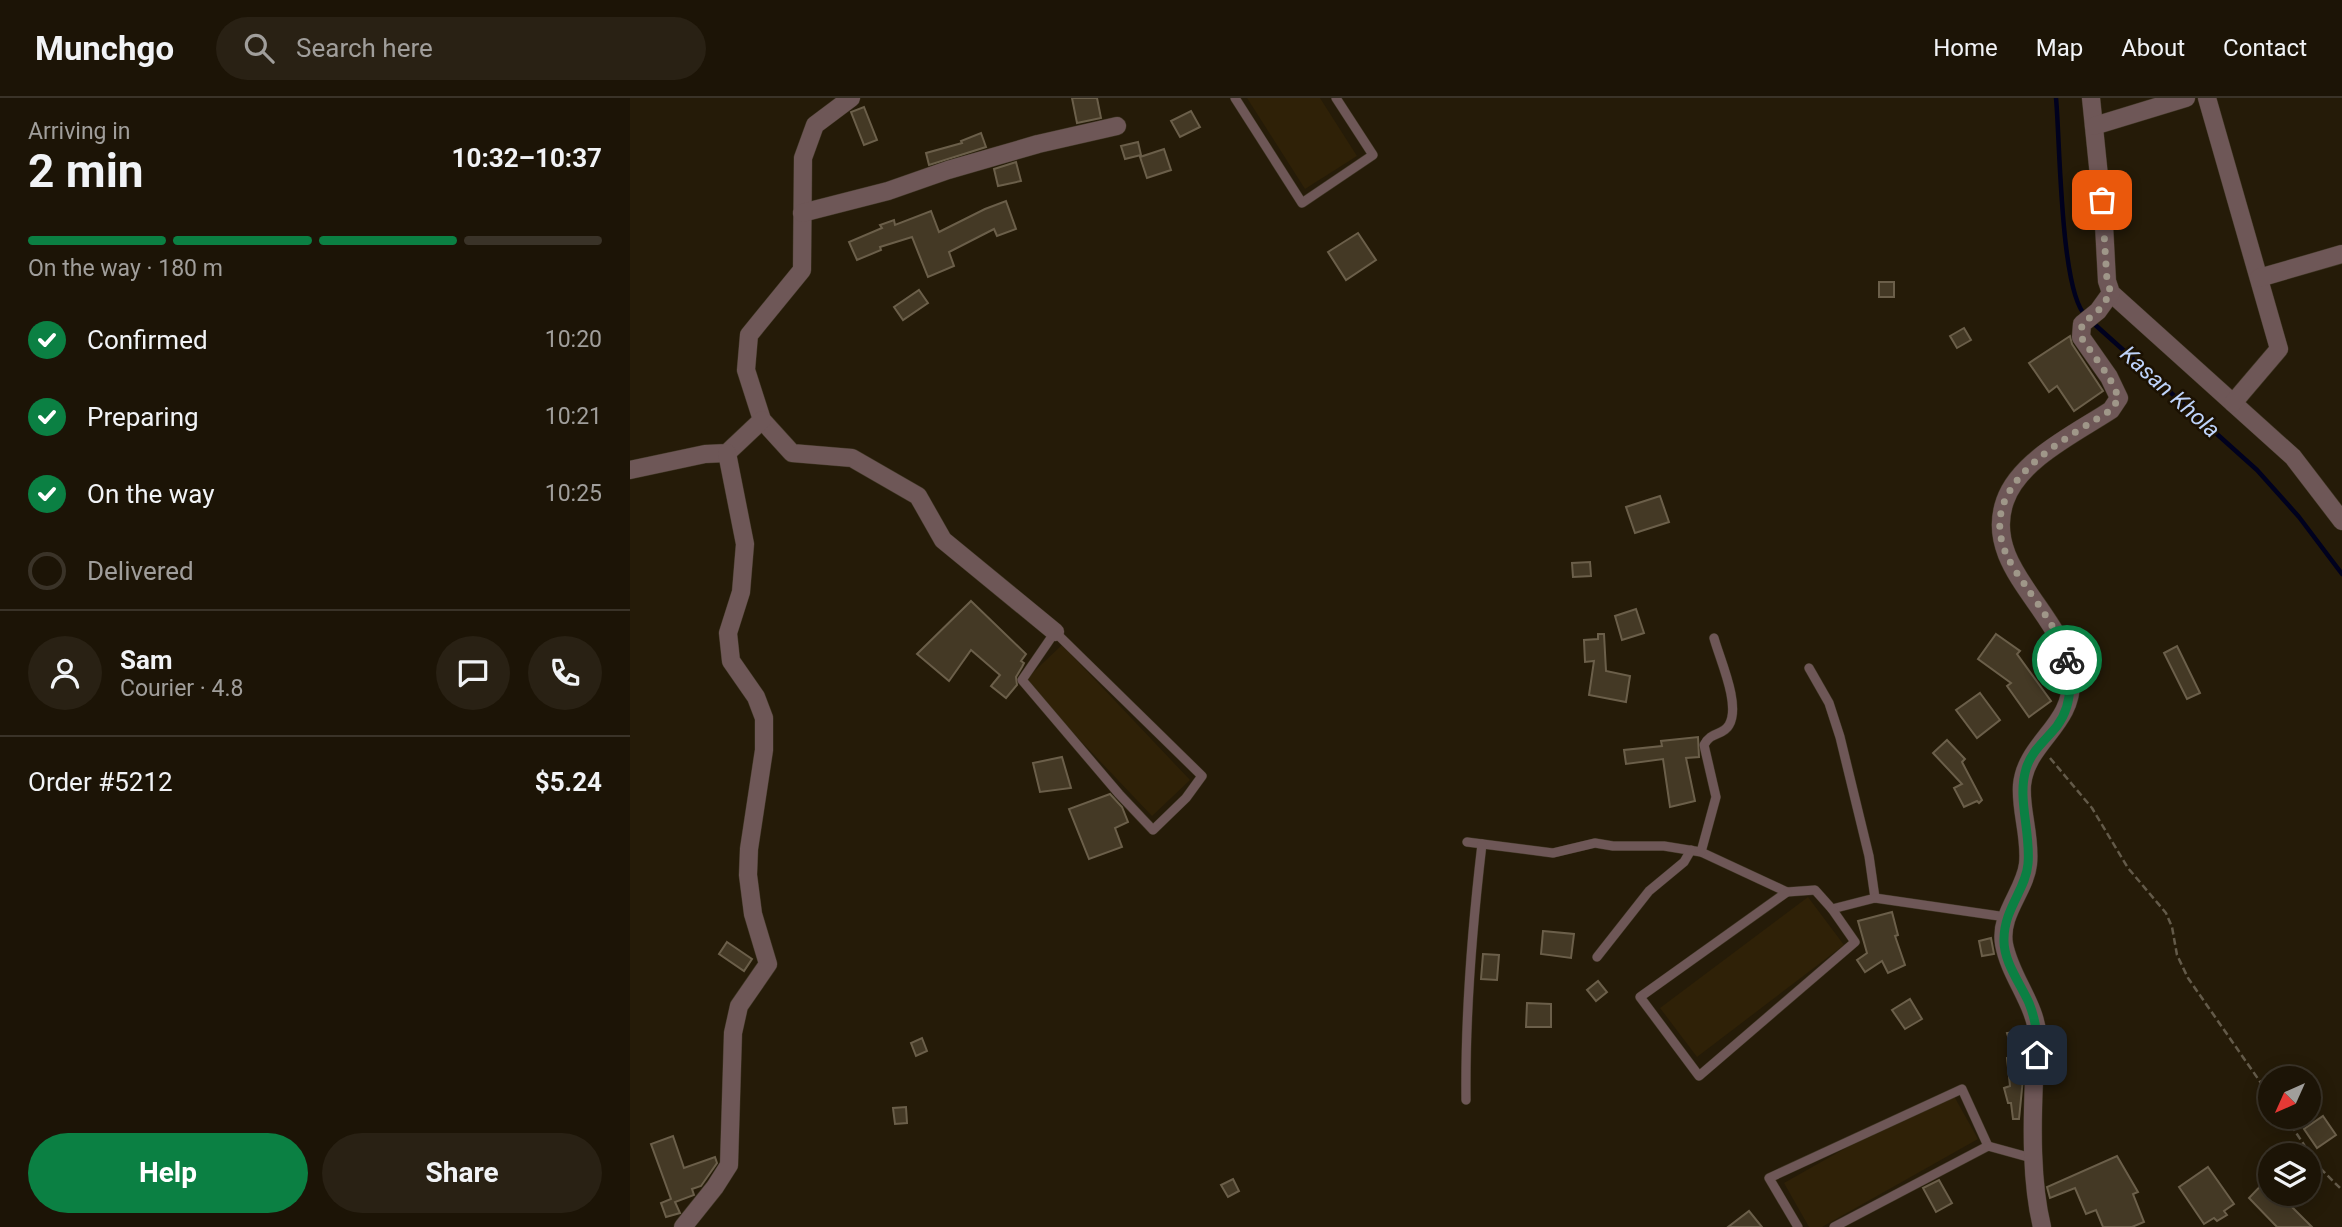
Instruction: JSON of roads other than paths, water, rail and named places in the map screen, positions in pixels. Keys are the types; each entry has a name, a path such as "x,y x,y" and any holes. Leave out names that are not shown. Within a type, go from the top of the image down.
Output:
{"street":[{"path":"851,98 815,125 803,158 802,270 749,335 746,370 762,420 792,453 852,458 918,496 943,540 1055,632"},
{"path":"2091,98 2107,281 2111,293 2293,457 2342,521"},
{"path":"2094,126 2186,98"},
{"path":"2207,98 2279,349 2233,403"},
{"path":"802,213 888,191 1038,144 1116,126"},
{"path":"2259,278 2342,254"},
{"path":"2042,1227 2036,1202 2035,1159 2034,1081 2038,1037 2030,1006 2003,941 2006,917 2028,867 2029,841 2022,787 2026,765 2058,724 2070,700 2071,678 2066,655 2046,617 2012,566 2001,541 2001,518 2005,500 2025,469 2111,410 2119,398 2109,377 2081,337 2082,324 2098,311 2111,293"},
{"path":"630,470 705,454 727,453 762,420"},
{"path":"683,1227 729,1165 733,1033 739,1006 757,984 768,964 753,914 748,875 749,849 764,750 764,718 756,697 731,661 727,633 740,592 745,544 727,453"}],"lane":[{"path":"1235,98 1302,202 1373,155 1336,98"},
{"path":"1055,632 1202,776 1186,798 1153,830 1022,680 1055,632"},
{"path":"1597,957 1649,891 1696,851 1716,797 1704,745 1711,735 1727,730 1734,706 1714,638"},
{"path":"1809,668 1829,704 1840,737 1869,856 1875,898"},
{"path":"1467,842 1553,853 1595,843 1613,846 1664,846 1696,851 1787,892 1815,890 1855,942 1699,1076 1640,997 1787,892"},
{"path":"1466,1100 1465,1032 1471,932 1482,844"},
{"path":"1832,909 1875,898 2006,917"},
{"path":"1798,1227 1769,1178 1962,1089 1987,1146"},
{"path":"1834,1227 1987,1146 2035,1159"}],"waterway":[{"name":"Kasan Khola","path":"2056,98 2066,247 2077,302 2086,316"},
{"name":"Kasan Khola","path":"2092,322 2257,470 2299,517 2342,574"}]}
